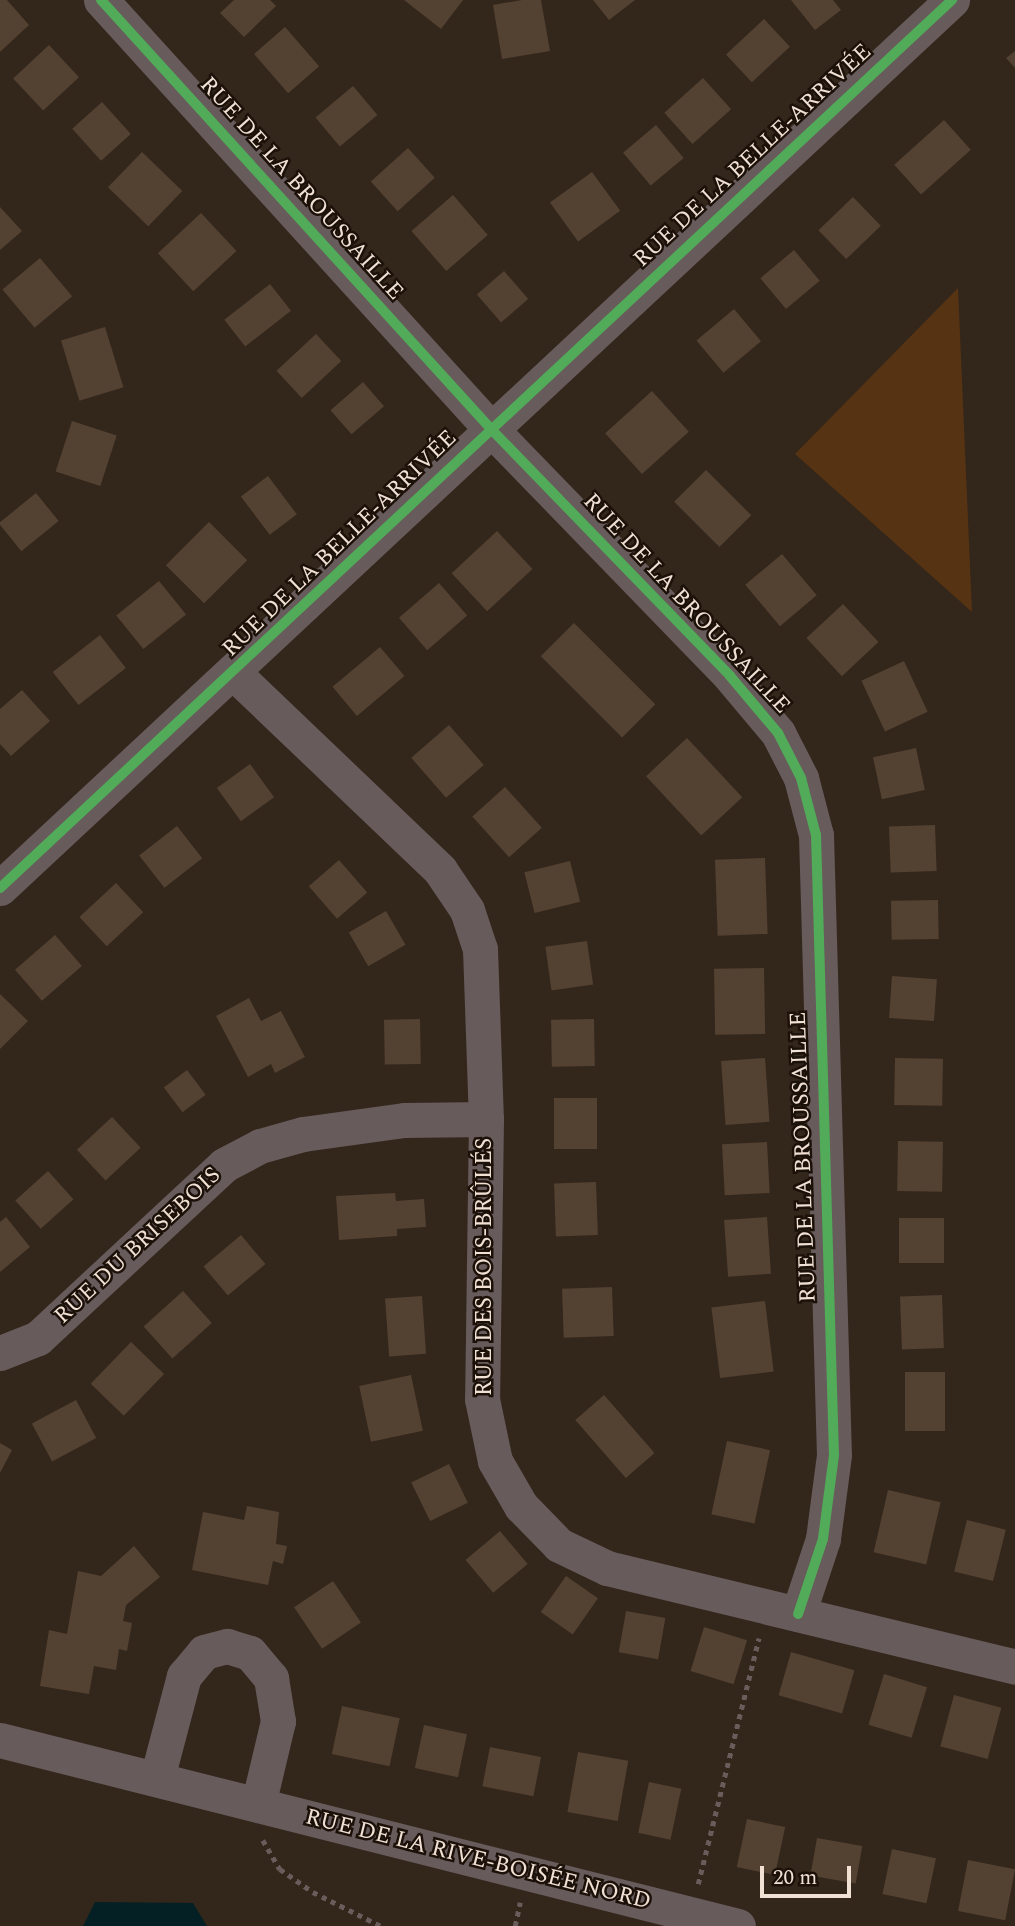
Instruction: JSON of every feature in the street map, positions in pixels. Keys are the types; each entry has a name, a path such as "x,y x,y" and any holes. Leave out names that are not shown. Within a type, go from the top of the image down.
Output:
{"street":[{"name":"RUE DE LA BROUSSAILLE","path":"101,0 491,429 730,677 778,733 801,778 816,835 834,1455 823,1539 782,1610"},
{"name":"RUE DE LA BELLE-ARRIVÉE","path":"7,868 235,674 491,429 953,0"},
{"name":"RUE DES BOIS-BRÛLÉS","path":"235,674 440,870 467,910 480,949 484,986 486,1119 482,1399 495,1461 521,1506 559,1545 607,1568 1015,1667"},
{"name":"RUE DU BRISEBOIS","path":"0,1353 38,1338 224,1165 260,1146 303,1134 404,1120 486,1119"},
{"path":"158,1778 184,1676 204,1652 227,1646 250,1653 271,1678 278,1721 260,1805"},
{"name":"RUE DE LA RIVE-BOISÉE NORD","path":"0,1740 738,1926"}],"path":[{"path":"691,1914 782,1610"},
{"path":"260,1805 258,1821 265,1847 280,1869 313,1892 381,1926"}],"shaded area":[{"path":"958,288 972,612 795,454"}],"water":[{"path":"95,1902 193,1903 207,1926 83,1926"}],"building":[{"path":"0,0 7,0 29,25 0,52"},
{"path":"234,0 270,0 276,6 244,37 220,13"},
{"path":"404,0 463,0 441,29"},
{"path":"541,0 550,51 502,59 493,5"},
{"path":"593,0 635,0 609,20"},
{"path":"791,0 833,0 841,10 815,30"},
{"path":"764,19 790,47 752,82 726,54"},
{"path":"285,27 319,66 288,93 254,54"},
{"path":"49,45 79,77 43,111 13,78"},
{"path":"1015,51 1015,68 1006,58"},
{"path":"703,78 731,109 692,144 664,113"},
{"path":"353,86 377,115 340,147 315,117"},
{"path":"102,102 131,134 101,161 72,129"},
{"path":"944,120 971,150 921,195 894,165"},
{"path":"656,125 684,158 651,186 623,153"},
{"path":"408,148 435,178 398,211 371,181"},
{"path":"142,152 182,191 148,226 108,187"},
{"path":"592,172 620,211 578,241 550,203"},
{"path":"453,195 488,235 446,271 411,231"},
{"path":"853,197 881,226 846,259 818,230"},
{"path":"0,207 22,231 0,250"},
{"path":"201,213 236,251 193,291 158,253"},
{"path":"794,250 820,281 786,309 760,278"},
{"path":"40,258 72,296 35,328 2,289"},
{"path":"504,271 528,299 501,323 477,295"},
{"path":"270,284 291,311 245,347 224,320"},
{"path":"734,309 761,341 723,373 696,340"},
{"path":"105,327 123,387 79,401 61,340"},
{"path":"316,334 341,361 302,398 277,371"},
{"path":"363,382 384,406 352,434 331,410"},
{"path":"652,391 689,432 642,474 605,433"},
{"path":"72,421 117,436 100,486 56,471"},
{"path":"706,470 751,515 719,547 674,502"},
{"path":"268,476 297,514 270,535 241,496"},
{"path":"36,493 59,521 21,551 0,522"},
{"path":"209,522 247,560 204,603 166,565"},
{"path":"497,531 532,569 487,611 452,573"},
{"path":"782,554 817,595 780,626 745,585"},
{"path":"159,581 186,614 143,649 116,616"},
{"path":"439,583 467,615 427,650 399,618"},
{"path":"843,604 878,642 842,676 806,638"},
{"path":"574,623 655,704 622,738 541,656"},
{"path":"100,635 126,668 79,705 53,672"},
{"path":"380,647 404,676 357,716 333,687"},
{"path":"904,661 928,712 885,732 861,681"},
{"path":"22,690 50,721 11,756 0,744 0,709"},
{"path":"449,725 484,765 446,798 411,758"},
{"path":"687,738 742,797 701,835 646,776"},
{"path":"916,748 925,790 882,799 873,757"},
{"path":"250,764 274,797 241,821 217,788"},
{"path":"505,787 542,828 509,857 472,816"},
{"path":"935,825 937,871 891,873 889,827"},
{"path":"177,826 202,858 164,888 139,856"},
{"path":"765,858 768,934 718,936 715,860"},
{"path":"339,860 367,892 337,919 309,886"},
{"path":"570,861 580,902 535,913 524,872"},
{"path":"116,883 143,912 107,946 79,917"},
{"path":"938,900 939,939 892,940 891,901"},
{"path":"386,911 406,945 368,966 349,932"},
{"path":"55,935 82,966 42,1001 15,970"},
{"path":"587,941 593,985 552,990 545,947"},
{"path":"764,968 765,1034 715,1035 714,969"},
{"path":"892,976 937,979 934,1021 889,1018"},
{"path":"0,994 28,1021 0,1049"},
{"path":"249,998 261,1021 281,1011 305,1057 275,1073 271,1064 248,1077 216,1016"},
{"path":"420,1019 421,1064 385,1065 384,1020"},
{"path":"594,1019 595,1066 552,1067 551,1020"},
{"path":"765,1058 769,1122 726,1125 721,1061"},
{"path":"895,1058 943,1059 942,1106 894,1105"},
{"path":"187,1070 206,1095 182,1112 164,1087"},
{"path":"554,1098 597,1098 597,1149 554,1149"},
{"path":"112,1117 141,1148 106,1180 77,1150"},
{"path":"898,1141 943,1142 942,1192 897,1191"},
{"path":"767,1142 770,1193 725,1195 722,1144"},
{"path":"48,1171 73,1199 41,1229 15,1200"},
{"path":"596,1182 598,1235 556,1236 554,1183"},
{"path":"395,1193 396,1201 424,1199 426,1227 397,1229 397,1236 339,1240 336,1196"},
{"path":"6,1217 30,1247 0,1272 0,1222"},
{"path":"767,1217 771,1274 728,1277 724,1220"},
{"path":"899,1218 944,1218 944,1263 899,1263"},
{"path":"241,1235 265,1264 228,1296 203,1266"},
{"path":"612,1287 614,1336 564,1338 562,1289"},
{"path":"183,1291 212,1323 172,1358 144,1326"},
{"path":"942,1295 944,1348 902,1349 900,1296"},
{"path":"422,1296 426,1354 389,1356 385,1299"},
{"path":"765,1301 774,1371 720,1378 711,1308"},
{"path":"131,1342 164,1374 124,1416 91,1384"},
{"path":"905,1372 945,1372 945,1431 905,1431"},
{"path":"411,1375 423,1431 371,1442 359,1386"},
{"path":"604,1395 655,1453 626,1478 575,1420"},
{"path":"76,1400 96,1438 52,1461 32,1423"},
{"path":"727,1441 770,1450 754,1524 711,1514"},
{"path":"0,1443 12,1450 0,1473"},
{"path":"449,1464 468,1503 430,1521 411,1482"},
{"path":"888,1490 941,1502 926,1565 874,1552"},
{"path":"247,1506 279,1512 276,1544 287,1546 283,1564 273,1561 268,1585 192,1570 203,1512 244,1520"},
{"path":"967,1520 1006,1530 993,1581 954,1571"},
{"path":"500,1531 528,1564 493,1593 466,1560"},
{"path":"134,1546 160,1577 126,1605 123,1621 132,1623 127,1651 119,1649 116,1670 94,1666 89,1694 40,1686 49,1630 67,1634 78,1571 101,1576"},
{"path":"566,1576 598,1598 573,1634 541,1612"},
{"path":"333,1581 361,1622 322,1649 294,1607"},
{"path":"626,1611 665,1618 658,1659 619,1652"},
{"path":"704,1627 747,1640 734,1684 691,1671"},
{"path":"791,1652 854,1670 842,1713 779,1695"},
{"path":"884,1674 927,1687 912,1738 869,1725"},
{"path":"954,1695 1001,1708 988,1759 940,1746"},
{"path":"342,1706 400,1718 390,1766 332,1754"},
{"path":"424,1725 467,1734 458,1777 415,1768"},
{"path":"490,1747 541,1757 533,1796 482,1786"},
{"path":"578,1752 628,1761 618,1821 567,1812"},
{"path":"649,1782 681,1789 670,1840 638,1833"},
{"path":"747,1819 785,1827 775,1875 737,1867"},
{"path":"817,1838 862,1846 856,1883 810,1875"},
{"path":"892,1849 936,1858 926,1903 882,1894"},
{"path":"968,1860 1015,1869 1005,1920 958,1911"}],"cycle path":[{"path":"101,0 491,429 730,676 778,733 801,778 816,835 834,1455 823,1539 798,1614"},
{"path":"0,888 952,0"}]}
